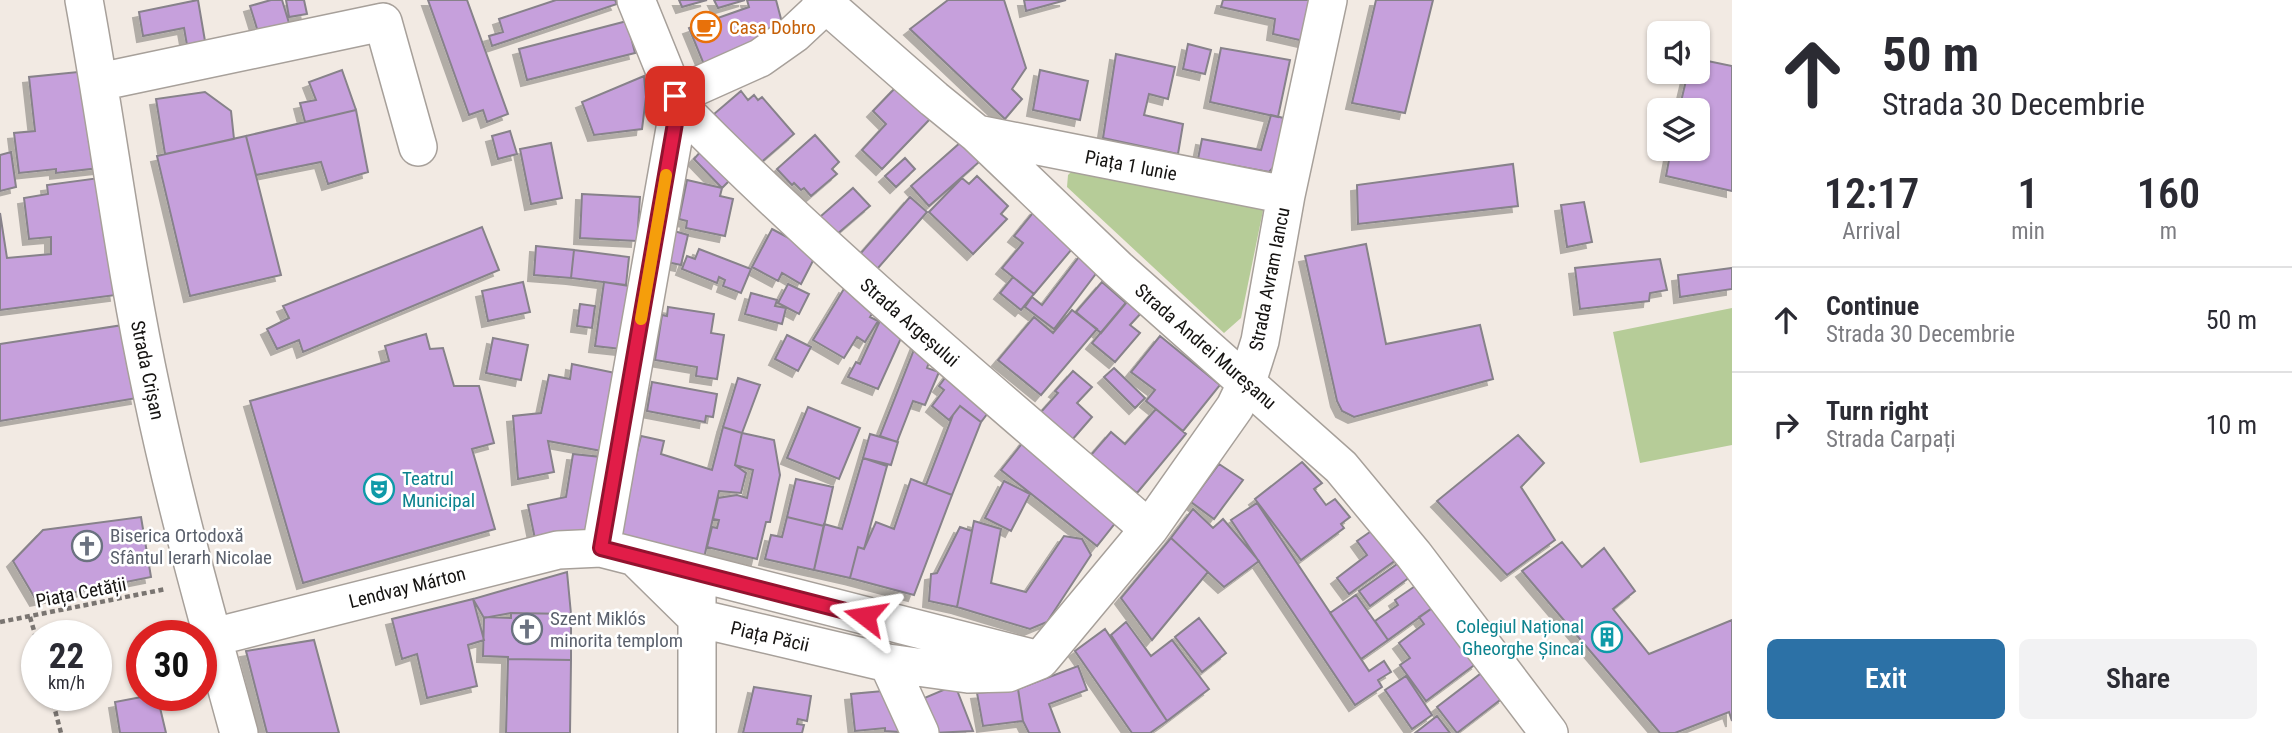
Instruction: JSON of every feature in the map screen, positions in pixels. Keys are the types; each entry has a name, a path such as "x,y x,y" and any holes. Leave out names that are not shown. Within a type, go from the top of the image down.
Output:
{"street":[{"name":"Strada Crișan","path":"84,0 121,234 152,394 209,620"},
{"path":"636,0 677,101 618,553 697,618"},
{"name":"Strada Avram Iancu","path":"1040,660 1149,528 1235,407 1247,382 1260,341 1286,195 1328,0"},
{"path":"677,101 760,58 794,34 823,2"},
{"name":"Strada Andrei Mureșanu","path":"823,2 977,134 1118,269 1340,467 1414,555 1549,733"},
{"path":"99,82 383,22 418,147"},
{"name":"Strada Argeșului","path":"677,101 754,182 851,271 1149,528"},
{"name":"Piața 1 Iunie","path":"977,134 1286,195"},
{"name":"Lendvay Márton","path":"217,636 558,550 618,553"},
{"name":"Piața Păcii","path":"618,553 711,577 1008,673 1040,660"},
{"path":"697,733 696,596 702,584 711,577"},
{"name":"Piața Păcii","path":"697,618 888,663 968,658"},
{"name":"Strada Crișan","path":"217,649 239,733"},
{"path":"888,663 920,733"}],"path":[{"name":"Piața Cetății","path":"0,622 167,589"},
{"path":"55,711 61,733"}],"green space":[{"path":"1080,163 1265,201 1241,318 1224,333 1067,187 1068,175"},
{"path":"1732,308 1732,445 1640,463 1613,332"}],"building":[{"path":"198,0 205,41 187,45 184,28 143,36 139,12"},
{"path":"282,0 289,23 258,32 250,6"},
{"path":"286,0 304,0 307,14 289,17"},
{"path":"428,0 467,0 508,114 487,122 483,110 469,115"},
{"path":"556,0 615,0 617,4 492,46 489,36 503,32 499,19"},
{"path":"679,0 707,0 682,7"},
{"path":"714,0 745,0 718,8"},
{"path":"747,0 776,0 785,34 705,67 689,28 749,7"},
{"path":"948,0 1004,0 1026,68 1012,89 1022,99 1005,119 910,29"},
{"path":"1024,0 1066,0 1026,11"},
{"path":"1223,0 1314,0 1304,41 1273,34 1275,19 1221,7"},
{"path":"1376,0 1433,0 1405,113 1352,103"},
{"path":"627,21 635,53 527,80 519,49"},
{"path":"1188,44 1211,50 1205,74 1183,69"},
{"path":"1221,48 1290,60 1278,117 1210,102"},
{"path":"1116,54 1175,67 1168,99 1149,94 1144,115 1183,124 1178,154 1103,138"},
{"path":"1710,61 1732,66 1732,191 1666,176 1669,161 1710,161 1710,98 1682,98 1685,84 1710,84"},
{"path":"342,70 356,110 305,122 300,103 316,100 309,82"},
{"path":"1040,70 1088,81 1080,120 1033,110"},
{"path":"88,71 99,168 56,173 56,169 19,173 14,133 35,131 29,77"},
{"path":"644,76 646,97 642,129 594,135 582,102"},
{"path":"897,86 931,118 882,169 862,150 886,124 873,111"},
{"path":"741,91 748,100 754,95 758,100 762,97 794,134 758,165 714,114"},
{"path":"205,92 231,111 234,139 165,154 156,99"},
{"path":"356,110 368,172 328,184 321,162 256,175 246,136"},
{"path":"1271,115 1288,119 1280,160 1269,172 1198,159 1202,139 1261,150"},
{"path":"510,131 517,154 498,159 492,136"},
{"path":"815,135 839,162 832,169 837,174 811,196 804,188 801,190 794,183 792,185 777,169"},
{"path":"246,136 281,275 190,296 157,156"},
{"path":"961,142 979,162 929,206 911,186"},
{"path":"551,143 562,198 531,204 520,149"},
{"path":"701,151 735,175 722,188 694,159"},
{"path":"11,152 16,187 0,191 0,155"},
{"path":"905,158 915,169 896,187 885,176"},
{"path":"1513,164 1518,206 1358,224 1357,185"},
{"path":"977,176 1008,206 1001,214 1007,219 973,254 929,212 962,178 969,184"},
{"path":"99,178 116,295 0,310 0,213 7,258 51,254 51,237 29,239 24,198 48,194 47,185"},
{"path":"687,180 722,188 720,196 733,199 725,236 686,228 687,221 679,219"},
{"path":"853,188 870,206 829,241 813,223"},
{"path":"582,194 640,197 637,241 580,238"},
{"path":"910,197 927,212 871,276 854,261"},
{"path":"1584,202 1592,242 1567,247 1561,205"},
{"path":"1036,209 1077,243 1034,294 1002,268 1023,243 1014,236"},
{"path":"482,227 499,270 303,352 299,340 277,349 267,329 289,318 283,306"},
{"path":"772,229 817,253 801,284 782,273 778,281 752,267"},
{"path":"674,231 688,235 681,265 667,262"},
{"path":"1366,244 1386,344 1480,325 1493,379 1354,417 1342,411 1337,401 1305,256"},
{"path":"536,246 574,250 571,278 534,275"},
{"path":"699,249 751,269 741,293 723,286 725,280 719,277 717,283 682,269 687,256 695,259"},
{"path":"574,250 629,257 626,285 571,278"},
{"path":"1082,253 1101,267 1054,329 1025,307 1032,297 1042,305"},
{"path":"1660,259 1667,290 1650,293 1649,301 1580,309 1575,268"},
{"path":"1732,268 1732,289 1680,297 1678,275"},
{"path":"1013,277 1034,294 1021,310 1000,293"},
{"path":"523,282 530,312 488,321 482,291"},
{"path":"604,282 629,286 621,349 595,346"},
{"path":"1102,282 1126,303 1101,333 1076,312"},
{"path":"788,284 809,294 799,314 778,303"},
{"path":"845,287 877,306 870,317 878,321 865,342 857,337 844,358 813,340"},
{"path":"751,293 777,300 775,306 786,308 782,324 745,314"},
{"path":"1129,299 1143,311 1130,325 1140,333 1115,362 1092,343"},
{"path":"580,304 595,306 592,328 577,326"},
{"path":"668,307 714,314 711,333 724,335 717,379 696,376 697,367 655,360 662,315 667,316"},
{"path":"1072,310 1097,329 1041,395 998,360 1034,317 1053,333"},
{"path":"884,312 907,325 878,389 848,377 856,362 860,364"},
{"path":"123,325 137,398 0,421 0,344"},
{"name":"Teatrul Municipal","path":"426,334 430,349 443,348 454,386 479,386 494,443 472,449 495,529 303,583 250,401 389,361 385,346"},
{"path":"787,335 811,347 798,371 775,359"},
{"path":"1160,336 1220,385 1183,431 1146,401 1155,390 1131,372"},
{"path":"493,338 528,345 521,380 486,373"},
{"path":"917,342 934,349 927,368 939,372 925,405 913,401 897,442 880,436"},
{"path":"572,364 620,374 607,452 548,441 554,472 518,479 513,416 541,413 549,375 570,379"},
{"path":"953,367 997,401 981,422 960,406 949,420 932,406 944,390 939,386"},
{"path":"1114,368 1145,398 1135,408 1104,377"},
{"path":"1073,371 1092,387 1077,403 1092,417 1072,440 1041,412"},
{"path":"738,378 760,385 742,433 723,427"},
{"path":"652,382 717,394 713,417 706,416 705,422 647,411"},
{"path":"960,406 981,422 952,495 926,485 953,415"},
{"path":"808,407 860,428 839,479 787,458"},
{"path":"1156,409 1186,434 1137,493 1091,455 1111,432 1125,444"},
{"path":"723,427 742,433 735,465 746,473 741,493 719,491 704,558 616,535 641,436 664,441 661,454 712,470"},
{"path":"742,433 774,440 780,475 770,522 766,522 757,559 707,547 712,527 717,528 719,520 713,519 718,498 737,495 747,498 753,470 735,465"},
{"path":"870,434 898,442 891,465 863,458"},
{"name":"Colegiul Național Gheorghe Șincai","path":"1518,435 1544,463 1521,487 1555,540 1507,575 1437,501"},
{"path":"1028,436 1124,512 1097,546 1001,470"},
{"path":"573,454 601,457 589,531 535,539 528,505 566,497"},
{"path":"863,458 887,466 864,549 858,547 850,578 814,570 824,524 842,529"},
{"path":"1302,462 1322,483 1314,489 1326,505 1335,499 1350,517 1341,524 1344,528 1301,560 1255,499"},
{"path":"1219,464 1243,480 1214,519 1191,502"},
{"path":"796,479 833,487 824,526 787,517"},
{"path":"911,479 952,495 914,595 850,578 858,547 864,549 876,522 894,529"},
{"path":"1004,481 1030,494 1011,531 985,518"},
{"path":"1257,503 1369,671 1384,661 1391,672 1378,680 1382,687 1355,705 1231,520"},
{"path":"1193,509 1213,528 1223,519 1259,561 1224,587 1171,538"},
{"name":"Biserica Ortodoxă Sfântul Ierarh Nicolae","path":"141,517 151,577 36,600 13,561 43,530"},
{"path":"787,517 824,526 814,570 765,559 771,535 782,537"},
{"path":"974,521 1001,529 991,583 1026,592 1064,536 1082,539 1091,555 1047,622 1030,629 957,607"},
{"path":"960,527 972,531 957,607 929,601 931,574 937,573"},
{"path":"1377,527 1400,557 1349,594 1337,578 1367,555 1357,541"},
{"path":"1171,538 1208,572 1152,640 1121,598"},
{"name":"Colegiul Național Gheorghe Șincai","path":"1562,542 1582,567 1604,548 1635,591 1613,609 1649,654 1732,620 1732,721 1729,712 1675,733 1660,733 1522,571"},
{"path":"1400,562 1410,577 1370,606 1359,591"},
{"path":"567,572 571,614 511,613 484,618 473,599"},
{"path":"1418,584 1435,606 1388,640 1375,621 1398,605 1395,600"},
{"path":"1356,595 1388,640 1361,659 1330,613"},
{"path":"473,599 484,640 468,645 477,686 427,698 417,654 402,659 392,619"},
{"path":"1435,606 1477,663 1426,701 1400,665 1410,658 1399,643 1424,624 1419,617"},
{"name":"Szent Miklós minorita templom","path":"511,613 571,614 571,660 483,656 484,617 511,618"},
{"path":"1199,618 1226,653 1202,672 1175,637"},
{"path":"1126,622 1151,656 1172,640 1209,689 1167,721 1111,635"},
{"path":"1105,629 1167,721 1150,733 1132,733 1075,651"},
{"path":"314,640 339,733 267,733 246,651"},
{"path":"508,659 571,660 570,733 506,733"},
{"path":"1078,666 1087,690 1049,704 1060,733 1029,733 1023,721 1018,689"},
{"path":"1484,671 1504,697 1457,733 1437,707"},
{"path":"1406,676 1432,715 1412,729 1385,690"},
{"path":"955,685 973,731 933,733 922,699"},
{"path":"754,687 811,696 807,721 798,719 797,724 804,725 802,733 743,733"},
{"path":"1018,689 1023,721 983,726 977,693"},
{"path":"894,690 915,733 885,731 885,728 855,731 851,694"},
{"path":"126,700 126,711 161,711 166,733 120,733 115,702"},
{"path":"1437,716 1450,733 1415,733"}],"slow traffic":[{"path":"641,319 666,175"}],"place":[{"name":"Casa Dobro","path":"706,27"},
{"name":"Teatrul Municipal","path":"379,489"},
{"name":"Biserica Ortodoxă Sfântul Ierarh Nicolae","path":"87,546"},
{"name":"Szent Miklós minorita templom","path":"527,629"},
{"name":"Colegiul Național Gheorghe Șincai","path":"1607,637"}],"route":[{"path":"675,96 678,106 601,548 865,616"}]}
